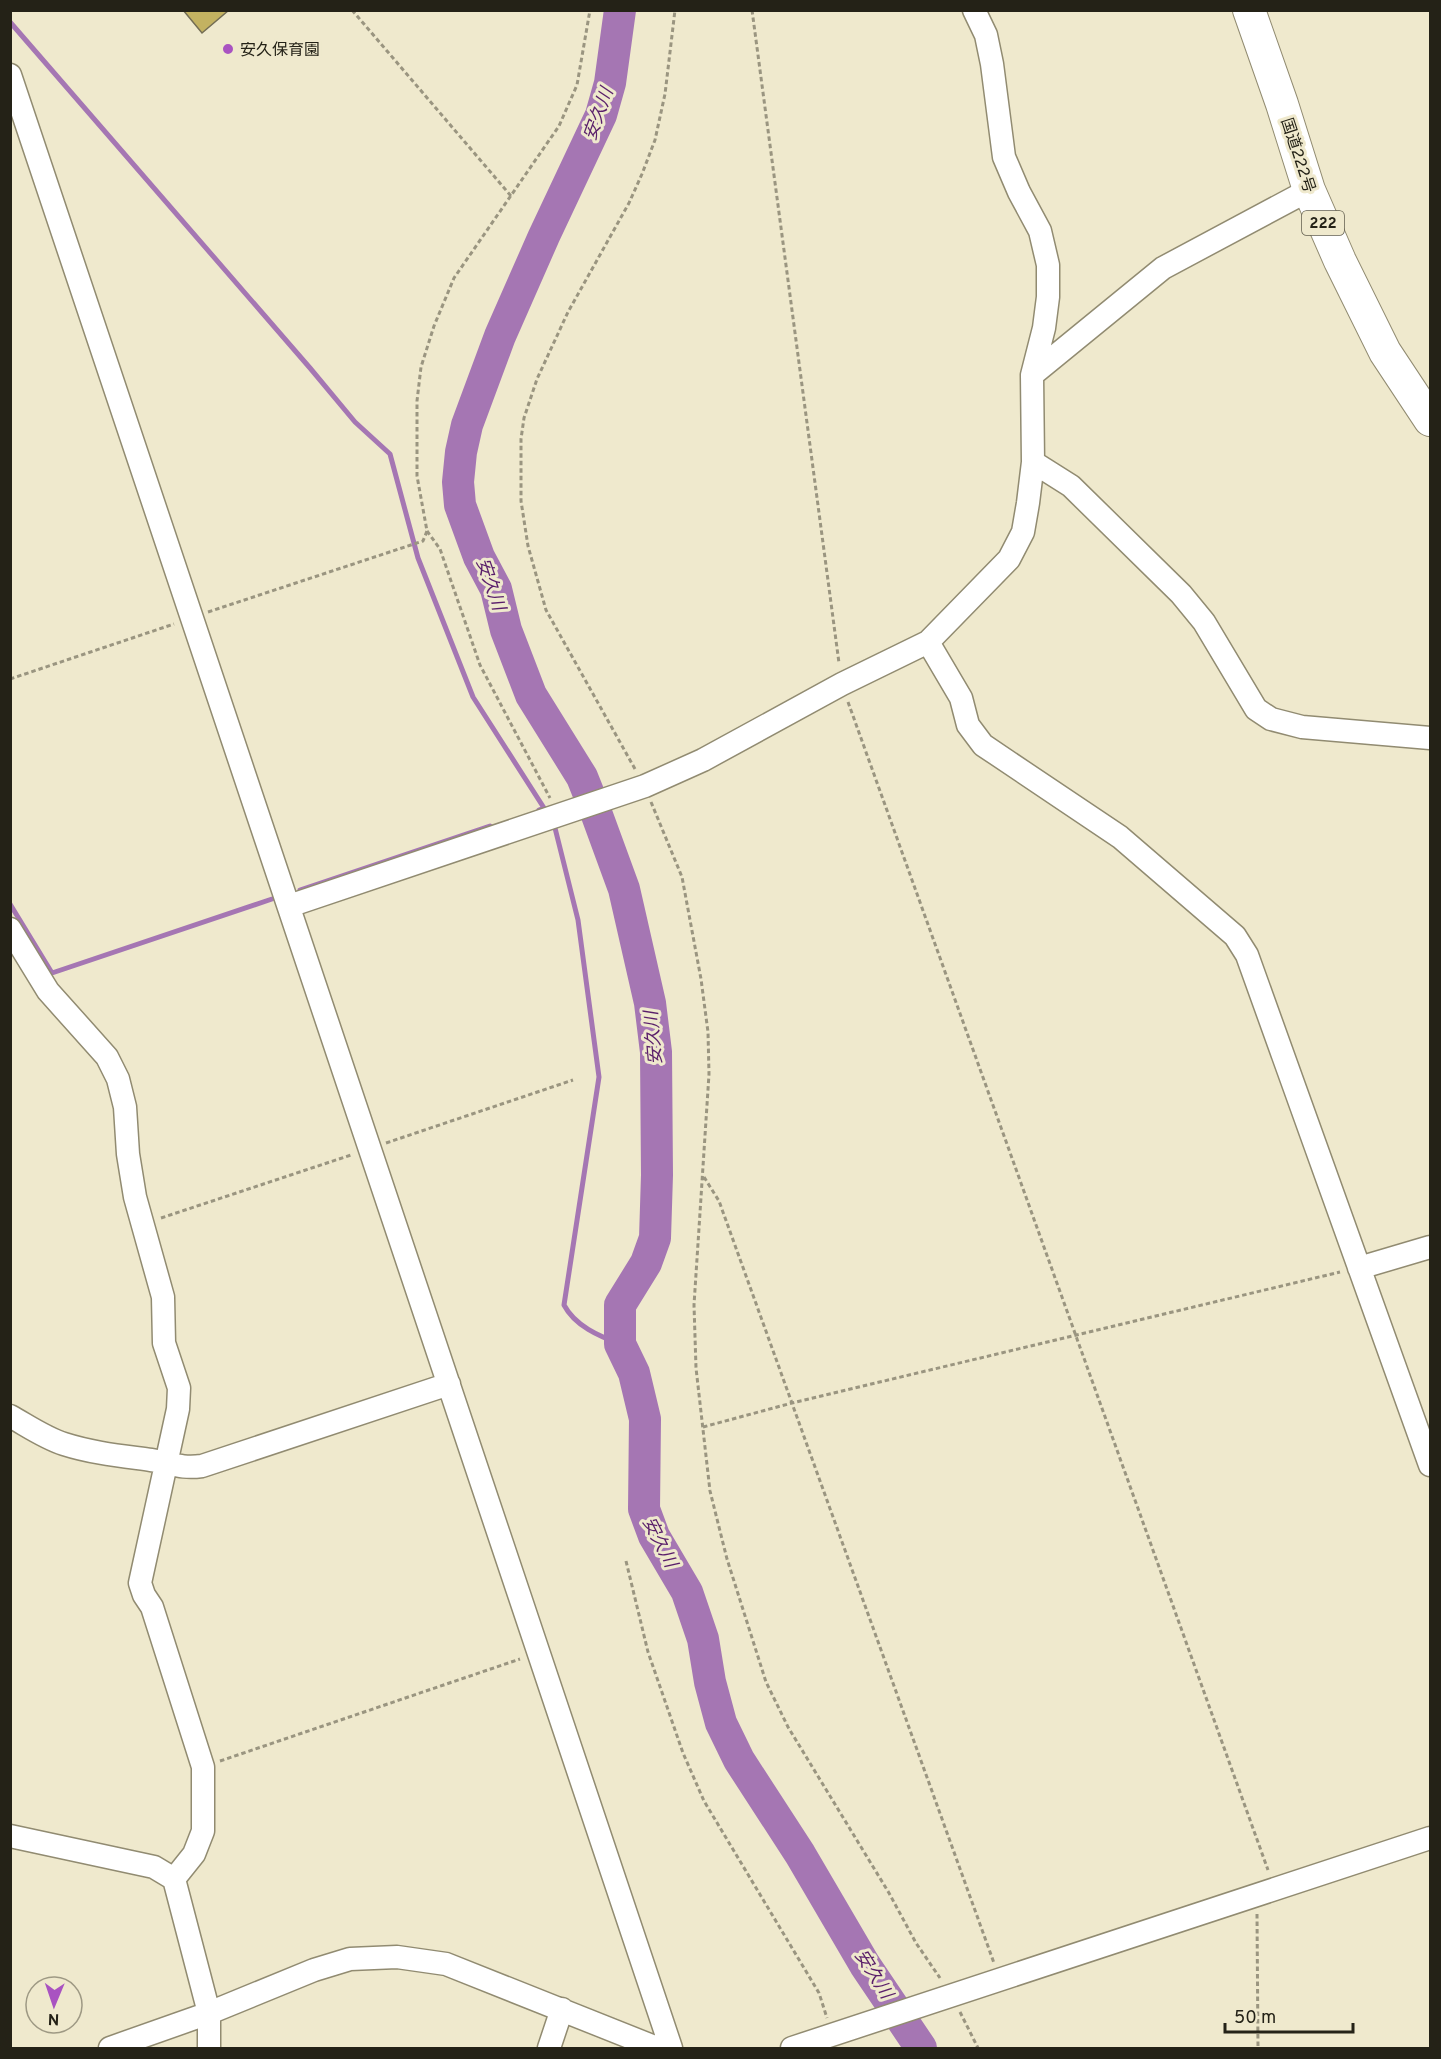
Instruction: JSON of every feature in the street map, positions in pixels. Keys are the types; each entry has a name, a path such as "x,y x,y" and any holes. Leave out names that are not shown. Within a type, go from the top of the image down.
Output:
{"highway":[{"name":"国道222号","path":"1249,10 1309,190 1340,261 1386,352 1431,420"}],"street":[{"path":"289,906 645,786 704,760 842,684 928,642 1009,559 1023,532 1033,462 1032,375 1044,328 1048,297 1048,265 1040,231 1019,192 1004,157 986,35 974,10"},
{"path":"10,75 671,2049"},
{"path":"1032,375 1163,268 1309,190"},
{"path":"1033,462 1071,486 1181,594 1204,622 1256,709 1271,719 1302,727 1431,738"},
{"path":"928,642 961,698 968,725 982,744 1120,837 1235,936 1247,956 1431,1465"},
{"path":"10,929 48,991 107,1056 118,1079 125,1107 128,1154 142,1224 163,1297 165,1343 179,1389 178,1409 140,1583 152,1608 203,1767 203,1832 194,1854 174,1879"},
{"path":"1359,1268 1431,1247"},
{"path":"10,1416 40,1434 63,1444 185,1468 202,1466 449,1384"},
{"path":"10,1836 154,1867 174,1879 209,2013 209,2049"},
{"path":"792,2049 1431,1838"},
{"path":"110,2049 209,2013 314,1970 351,1959 397,1957 446,1964 657,2049"},
{"path":"549,2049 562,2009"}],"path":[{"path":"352,10 511,196"},
{"path":"559,814 480,665 440,549 427,531 417,476 417,401 421,367 434,326 454,278 558,126 577,85 590,10"},
{"path":"675,10 667,86 655,140 628,203 568,312 537,379 524,418 521,439 521,501 528,546 546,610 645,786 682,877 701,979 708,1032 709,1074 704,1177 694,1305 696,1368 710,1491 727,1559 766,1682 788,1727 883,1883 916,1943 951,1995 978,2049"},
{"path":"752,10 842,684 1077,1335 1266,1892 1258,2049"},
{"path":"10,679 423,541 427,531"},
{"path":"142,1224 573,1080"},
{"path":"704,1177 719,1201 999,1979"},
{"path":"703,1427 792,1403 1359,1268"},
{"path":"626,1562 648,1652 683,1753 704,1801 819,1993 834,2035"},
{"path":"203,1767 539,1653"}],"building":[{"path":"183,10 229,10 202,33"}],"waterway":[{"name":"安久川","path":"620,10 610,83 601,115 500,336 467,425 458,482 460,505 479,557 496,589 506,630 531,695 582,777 594,807 624,889 650,1003 656,1052 655,1238 646,1263 620,1305 620,1344 634,1373 645,1419 644,1509 654,1536 687,1592 703,1639 710,1682 721,1723 739,1760 800,1854 865,1965 921,2048"},
{"path":"10,22 355,422 390,454 418,558 473,697 544,808 539,810"},
{"path":"300,890 490,826"},
{"path":"555,828 578,920 599,1077 564,1305 574,1319 581,1324 596,1334 620,1344"},
{"path":"10,904 52,973 272,899"}],"place":[{"name":"安久保育園","path":"228,49"}]}
